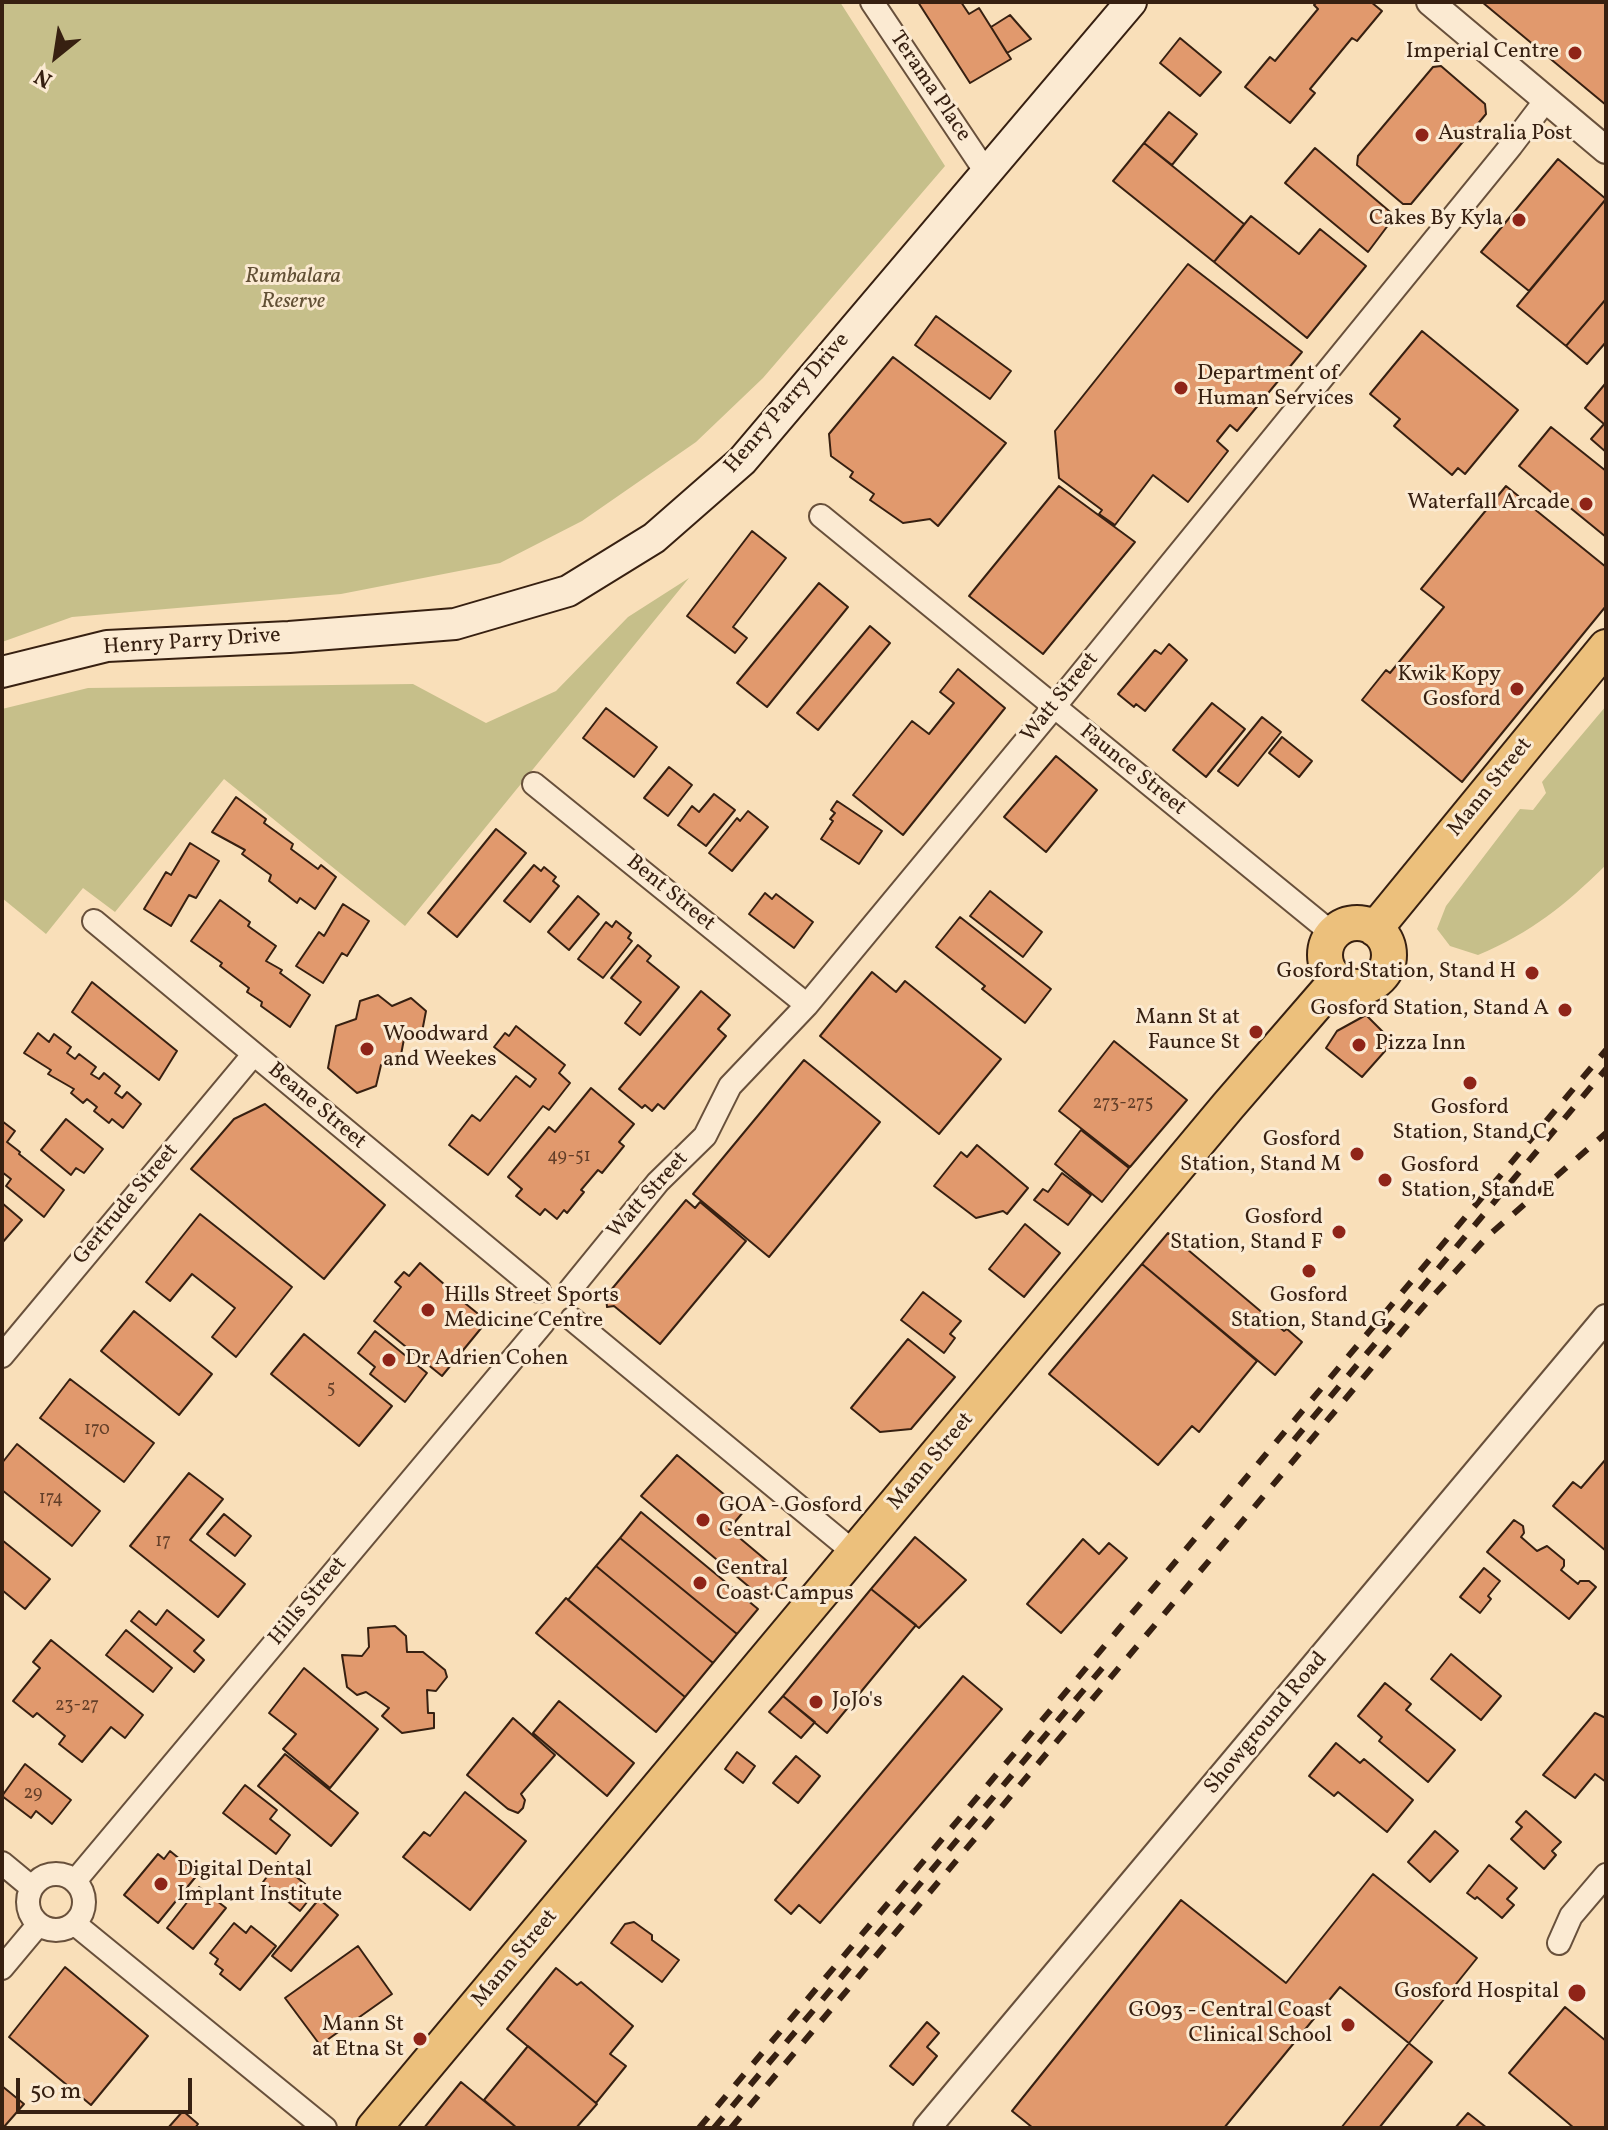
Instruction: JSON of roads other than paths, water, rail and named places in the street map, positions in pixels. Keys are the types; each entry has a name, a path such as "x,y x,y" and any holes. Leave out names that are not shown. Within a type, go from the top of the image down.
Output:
{"main road":[{"name":"Henry Parry Drive","path":"2,672 107,646 289,637 455,624 568,591 654,538 742,461 1131,2"},
{"name":"Mann Street","path":"1375,929 1606,647"},
{"path":"1359,923 1375,929 1390,956 1382,975 1365,986 1355,987 1337,980 1326,962 1327,942 1333,934 1349,924 1359,923"},
{"name":"Mann Street","path":"374,2128 1237,1095 1337,980"}],"street":[{"name":"Terama Place","path":"872,2 986,172"},
{"path":"1430,2 1606,150"},
{"name":"Watt Street","path":"570,1290 658,1182 705,1136 730,1086 807,1005 1054,707 1546,100"},
{"name":"Faunce Street","path":"821,516 1333,934"},
{"name":"Bent Street","path":"534,784 807,1005"},
{"name":"Beane Street","path":"94,921 539,1291"},
{"name":"Gertrude Street","path":"2,1356 253,1055"},
{"path":"551,1284 570,1290 577,1307 572,1319 562,1326 543,1323 534,1304 539,1291 551,1284"},
{"name":"Showground Road","path":"927,2128 1606,1318"},
{"path":"572,1319 856,1554"},
{"name":"Hills Street","path":"75,1881 543,1323"},
{"path":"2,1863 31,1887"},
{"path":"51,1874 60,1874 75,1881 84,1898 84,1907 75,1924 60,1931 38,1925 28,1911 31,1887 43,1876 51,1874"},
{"path":"1559,1943 1571,1916 1606,1875"},
{"path":"75,1924 325,2128"},
{"path":"2,1968 38,1925"}],"railway":[{"path":"699,2128 1606,1050"},
{"path":"1294,1440 1606,1069"},
{"path":"731,2128 1422,1308 1488,1236 1606,1133"},
{"path":"714,2128 1109,1660"}],"place":[{"name":"Imperial Centre","path":"1575,53"},
{"name":"Australia Post","path":"1422,135"},
{"name":"Cakes By Kyla","path":"1519,220"},
{"name":"Department of Human Services","path":"1181,388"},
{"name":"Waterfall Arcade","path":"1586,504"},
{"name":"Kwik Kopy Gosford","path":"1517,689"},
{"name":"Gosford Station, Stand H","path":"1532,973"},
{"name":"Gosford Station, Stand A","path":"1565,1010"},
{"name":"Mann St at Faunce St","path":"1256,1032"},
{"name":"Pizza Inn","path":"1359,1045"},
{"name":"Woodward and Weekes","path":"367,1049"},
{"name":"Gosford Station, Stand C","path":"1470,1083"},
{"name":"Gosford Station, Stand M","path":"1357,1154"},
{"name":"Gosford Station, Stand E","path":"1385,1180"},
{"name":"Gosford Station, Stand F","path":"1339,1232"},
{"name":"Gosford Station, Stand G","path":"1309,1271"},
{"name":"Hills Street Sports Medicine Centre","path":"428,1310"},
{"name":"Dr Adrien Cohen","path":"389,1360"},
{"name":"GOA - Gosford Central","path":"703,1520"},
{"name":"Central Coast Campus","path":"700,1583"},
{"name":"JoJo's","path":"816,1702"},
{"name":"Digital Dental Implant Institute","path":"161,1884"},
{"name":"Gosford Hospital","path":"1577,1993"},
{"name":"GO93 - Central Coast Clinical School","path":"1348,2025"},
{"name":"Mann St at Etna St","path":"420,2039"}],"park label":[{"name":"Rumbalara Reserve","path":"293,290"}]}
